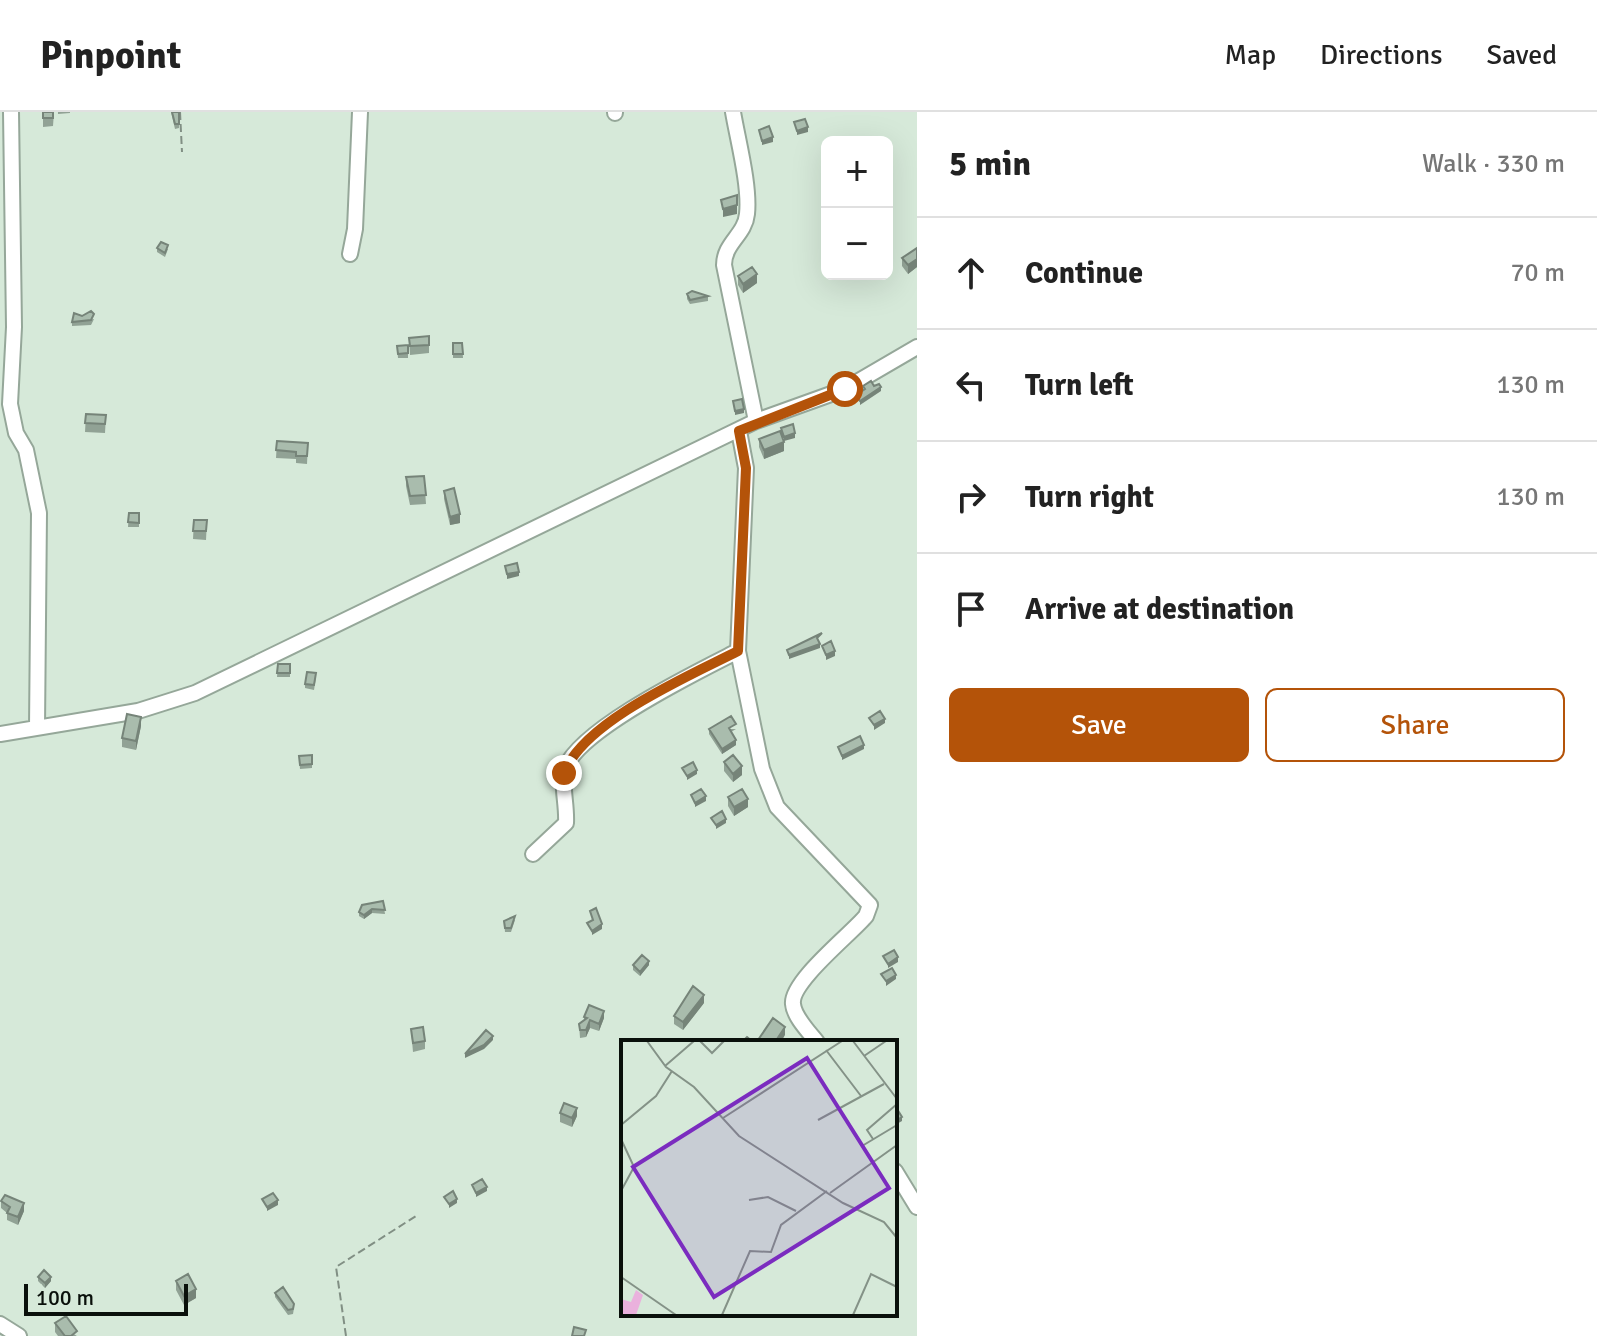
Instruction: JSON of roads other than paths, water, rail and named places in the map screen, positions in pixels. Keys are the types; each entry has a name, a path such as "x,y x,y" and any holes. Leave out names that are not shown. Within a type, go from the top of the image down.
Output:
{"street":[{"path":"11,112 10,228 14,327 10,404 16,433 26,450 39,513 37,727"},
{"path":"350,254 355,229 360,112"},
{"path":"733,112 747,214 741,231 726,250 724,265 756,421"},
{"path":"0,734 138,711 195,693 756,421 845,389 917,347"},
{"path":"739,431 746,468 738,651 762,769 777,807 870,905 866,916 803,980 793,996 794,1009 816,1040"},
{"path":"533,854 560,832 566,823 564,773 580,746 639,705 738,651"},
{"path":"897,1174 917,1207"},
{"path":"0,1324 19,1336"}]}
